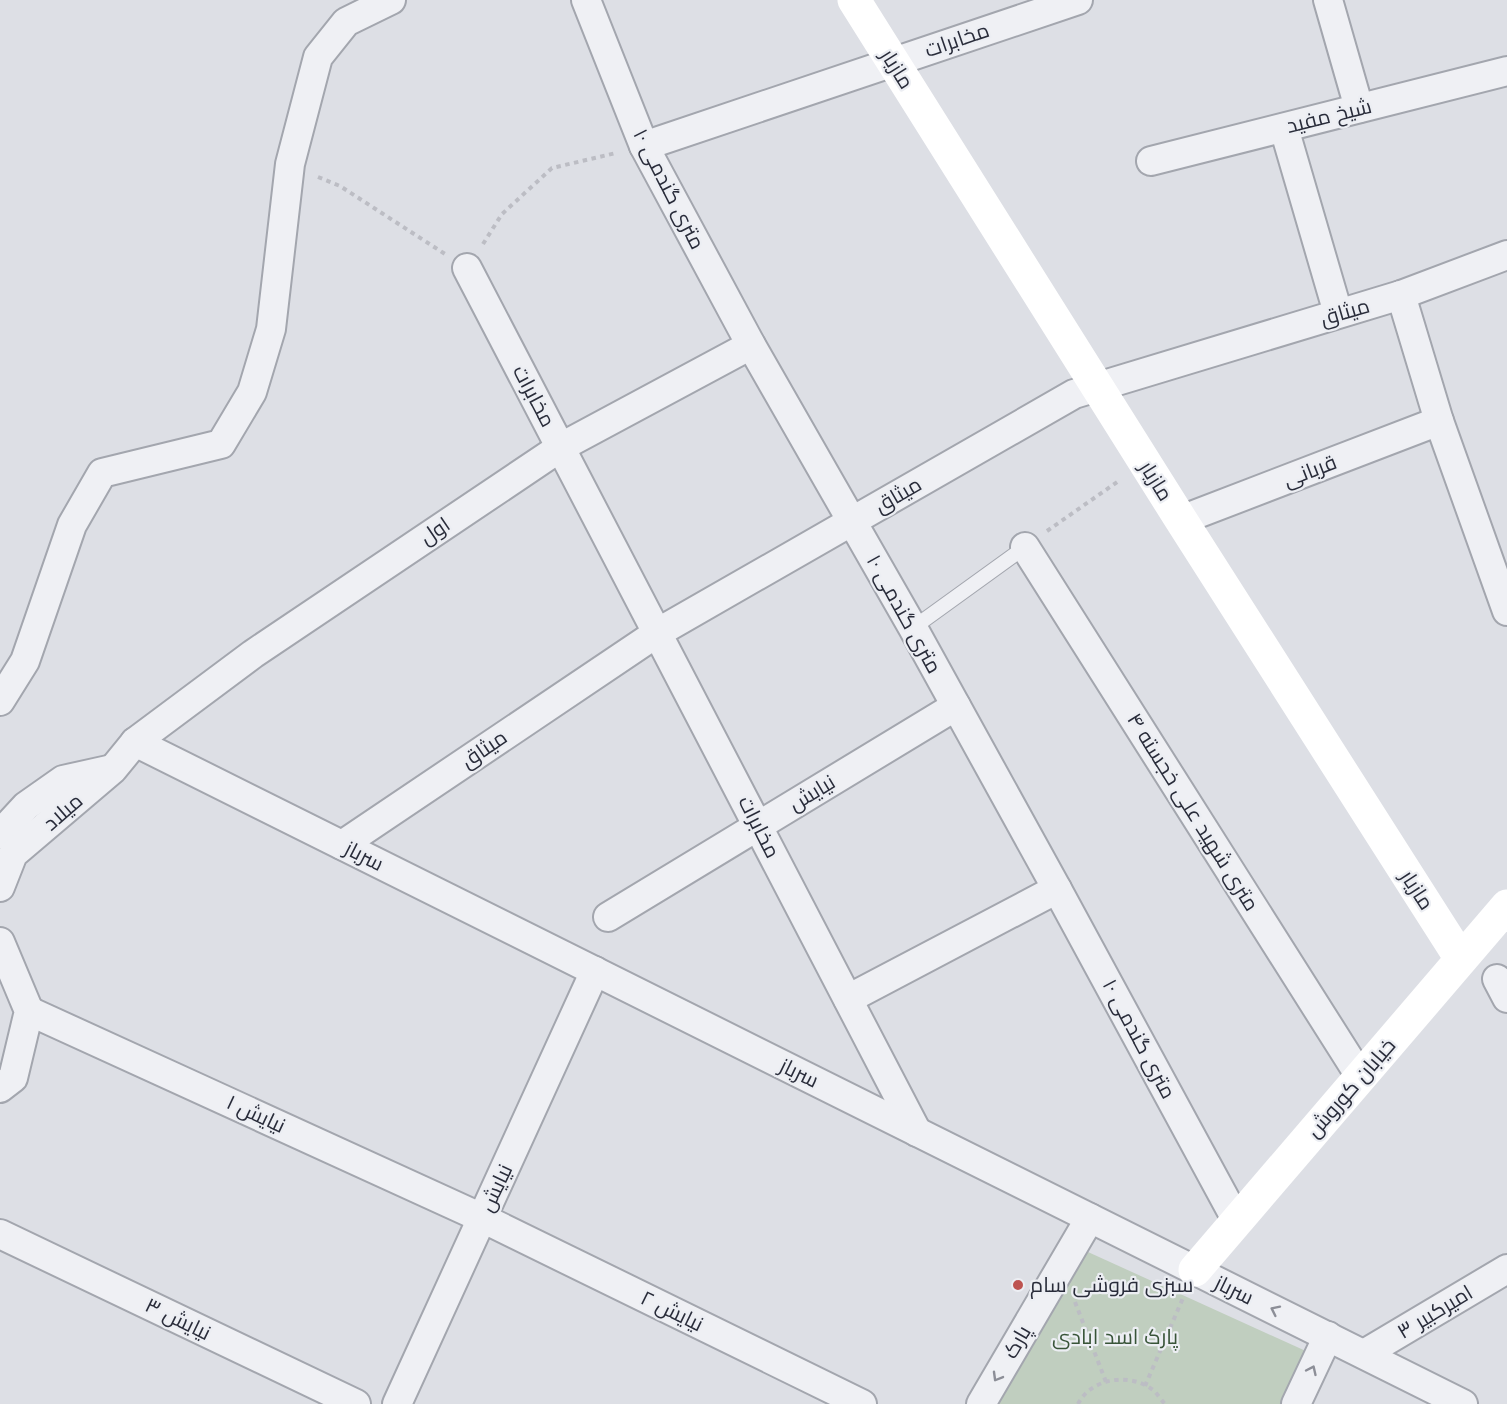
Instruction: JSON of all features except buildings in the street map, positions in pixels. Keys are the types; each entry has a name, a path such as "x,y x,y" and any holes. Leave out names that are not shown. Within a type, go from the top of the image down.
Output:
{"street":[{"path":"0,701 25,662 72,525 102,473 221,444 252,392 271,329 290,164 318,57 346,22 391,0"},
{"name":"۱۰ متری گندمی","path":"586,0 644,146 751,345 913,628 1057,889 1237,1221"},
{"name":"مازیار","path":"854,0 1097,388 1461,959"},
{"name":"مخابرات","path":"644,146 1078,0"},
{"path":"1328,0 1359,108"},
{"name":"شیخ مفید","path":"1151,161 1507,71"},
{"path":"1284,128 1338,313"},
{"name":"میثاق","path":"342,845 657,633 1074,394 1401,295 1507,255"},
{"name":"مخابرات","path":"467,268 917,1132"},
{"path":"1401,295 1439,421 1507,611"},
{"name":"اول","path":"135,742 253,654 561,447 751,345"},
{"name":"قربانی","path":"1181,520 1439,421"},
{"name":"۴ متری شهید علی خجسته","path":"1025,547 1360,1076"},
{"name":"نیایش","path":"608,917 956,706"},
{"name":"میلاد","path":"0,887 14,854 112,769 135,742"},
{"name":"سرباز","path":"135,742 1463,1404"},
{"path":"0,834 26,806 63,780 112,769"},
{"path":"848,999 1057,889"},
{"name":"خیابان کوروش","path":"1195,1270 1507,906"},
{"path":"0,942 29,1011 13,1078 0,1088"},
{"name":"نیایش","path":"397,1404 595,971"},
{"name":"نیایش ۱","path":"29,1011 482,1218"},
{"name":"نیایش ۲","path":"482,1218 862,1404"},
{"name":"پارک","path":"981,1404 1090,1218"},
{"name":"نیایش ۳","path":"0,1234 356,1404"},
{"name":"امیرکبیر ۳","path":"1364,1354 1507,1269"},
{"path":"1296,1404 1328,1336"}],"lane":[{"path":"913,628 1025,547"}],"path":[{"path":"290,164 340,186 467,268 502,214 552,168 644,146"},
{"path":"1025,547 1144,462"},
{"path":"1061,1266 1106,1382"},
{"path":"1145,1386 1195,1270"},
{"path":"1078,1404 1080,1399 1095,1386 1114,1379 1134,1381 1145,1386 1153,1390 1165,1404"}],"green space":[{"name":"پارک اسد ابادی","path":"1088,1252 1308,1352 1282,1404 999,1404"}],"place":[{"name":"سبزی فروشی سام","path":"1018,1285"}]}
